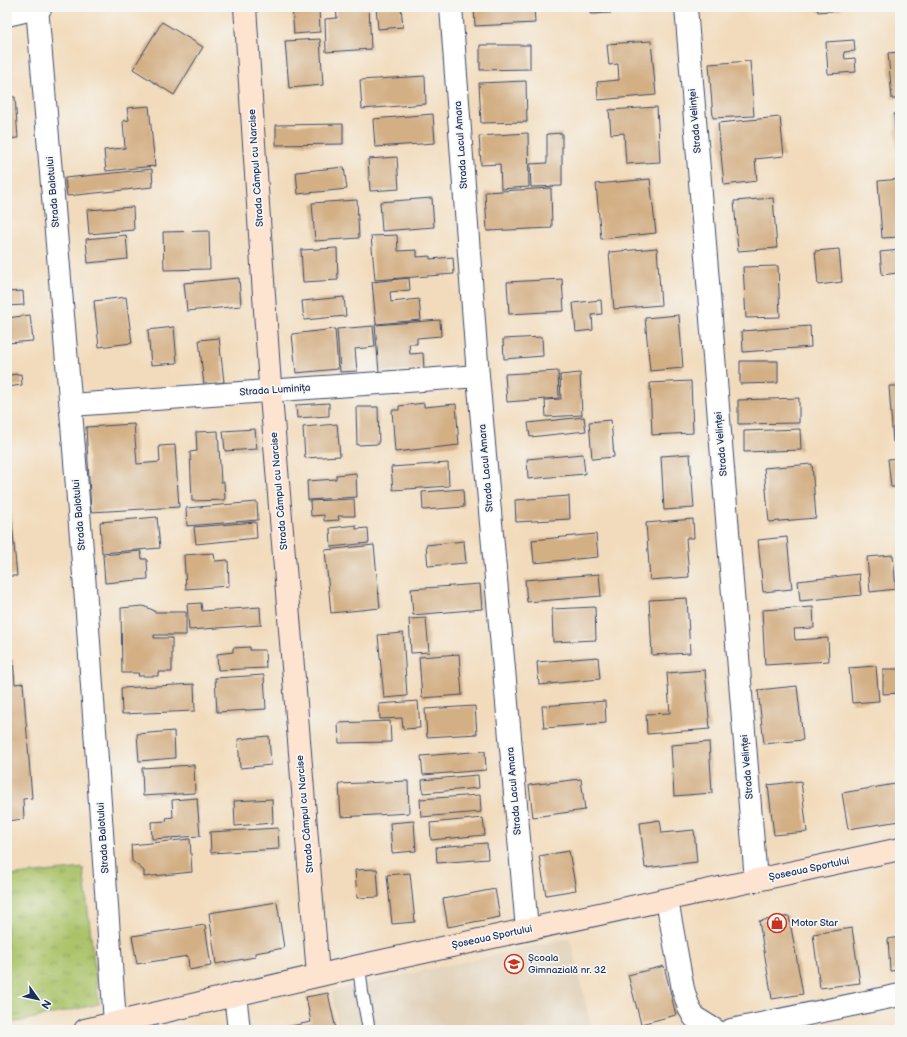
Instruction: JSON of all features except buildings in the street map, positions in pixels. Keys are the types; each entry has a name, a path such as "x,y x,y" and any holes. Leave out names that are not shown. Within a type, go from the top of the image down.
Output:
{"street":[{"path":"7,15 39,7"},
{"name":"Strada Balotului","path":"39,7 87,612 115,1023"},
{"name":"Strada Câmpul cu Narcise","path":"245,7 271,390 318,975"},
{"name":"Strada Lacul Amara","path":"451,7 478,376 526,929"},
{"name":"Strada Velinței","path":"686,7 756,881"},
{"name":"Strada Luminița","path":"71,405 478,376"},
{"name":"Șoseaua Sportului","path":"85,1030 318,975 900,849"},
{"path":"667,900 683,989 690,1008 694,1017 715,1030"},
{"path":"235,994 239,1030"},
{"path":"731,1030 900,995"}],"lane":[{"path":"359,966 369,1030"}],"shaded area":[{"name":"Școala Gimnazială nr. 32","path":"570,938 592,1030 338,1030 332,991"}],"green space":[{"path":"83,868 99,1004 7,1024 7,876"}],"place":[{"name":"Motor Star","path":"777,923"},
{"name":"Școala Gimnazială nr. 32","path":"514,964"}]}
